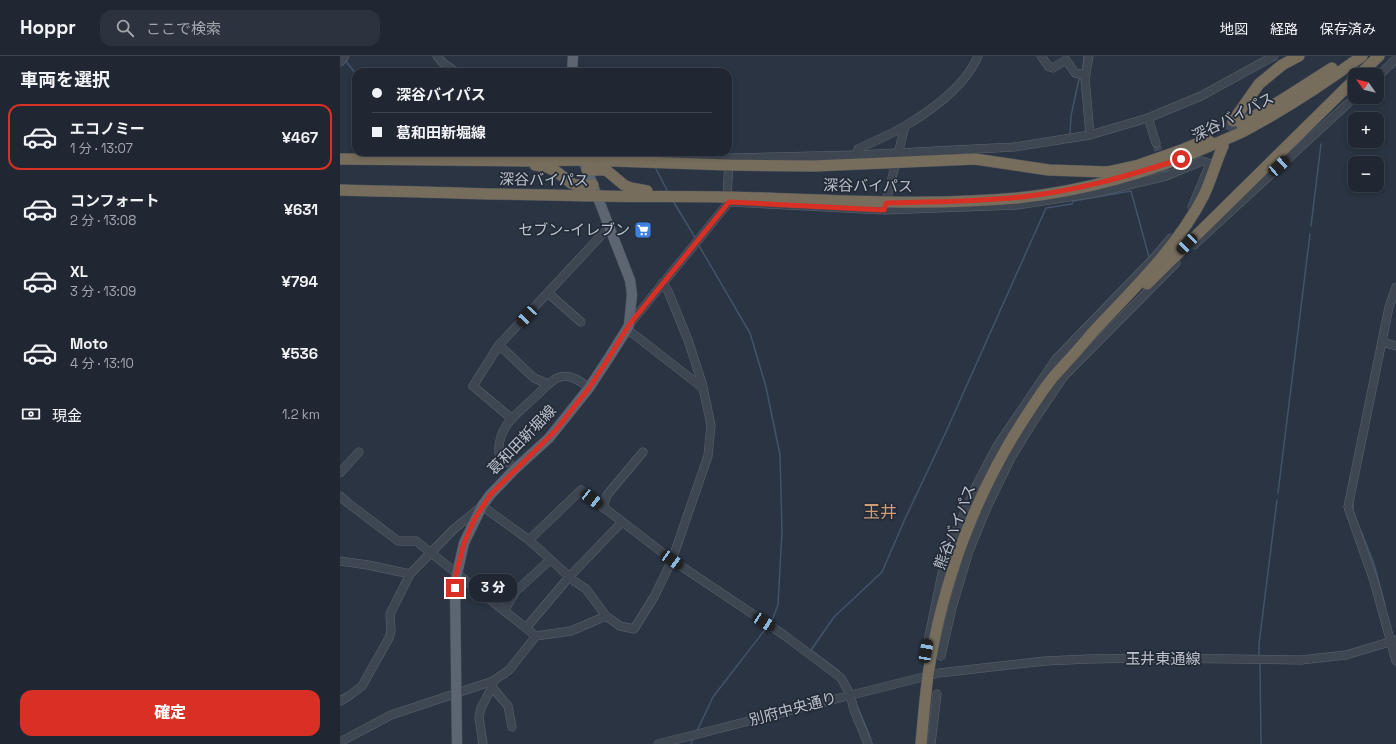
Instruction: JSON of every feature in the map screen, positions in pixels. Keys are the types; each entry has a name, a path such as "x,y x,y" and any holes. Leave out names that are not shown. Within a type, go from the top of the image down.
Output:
{"highway":[{"path":"1233,121 1259,84 1282,65 1299,56"},
{"name":"深谷バイパス","path":"340,159 729,162 814,166 897,158 975,159 1049,170 1107,172 1139,165 1179,151 1236,127 1298,90 1349,56"},
{"name":"深谷バイパス","path":"340,190 669,197 885,206 1021,197 1074,189 1132,175 1181,159 1244,131 1283,109 1362,56"},
{"path":"1366,68 1378,56"},
{"path":"1081,347 1189,246 1348,86"},
{"path":"1081,347 1168,250 1180,229 1204,194 1213,164 1223,146"},
{"path":"583,160 606,170 624,186 656,192 669,197"},
{"path":"526,161 530,165 552,169 576,185 593,185"},
{"name":"熊谷バイパス","path":"921,744 928,675 938,622 960,548 976,508 1004,452 1028,414 1053,377 1081,347"}],"main road":[{"path":"572,68 573,56"},
{"name":"葛和田新堀線","path":"457,744 455,588 456,574 464,543 482,506 490,495 515,469 549,438 589,388 628,327 632,294 630,280 583,160"}],"street":[{"path":"437,56 450,68"},
{"path":"856,155 858,149 905,126 934,106 960,84 978,56"},
{"path":"1041,56 1048,66 1053,68 1066,60 1076,73 1086,75"},
{"path":"1089,56 1086,75 1090,135"},
{"path":"668,156 729,162 856,155 897,158 1014,147 1090,135 1148,118 1201,96 1274,56"},
{"path":"1384,70 1396,59"},
{"path":"1004,452 1032,422 1064,376 1189,246 1348,103"},
{"path":"1148,118 1156,143"},
{"path":"905,126 885,206 1017,205 1095,193 1165,174 1202,161 1213,164"},
{"path":"703,388 628,327 728,200 729,162"},
{"path":"511,418 473,386 499,345 609,227"},
{"path":"1004,452 1056,359 1180,229"},
{"path":"340,701 362,686 389,638 391,631 390,614 410,574 454,529 482,506 529,540 550,560 586,589 606,616 620,626 634,629 654,597 672,560 708,456 711,425 703,388 680,320 668,291 662,283"},
{"path":"1396,287 1389,307 1387,343 1348,507 1393,641 1396,661"},
{"path":"548,293 581,322"},
{"path":"499,345 534,378 548,384"},
{"path":"515,469 499,454 498,442 511,418 548,384 561,376 570,377 589,388"},
{"path":"340,473 359,452"},
{"path":"603,508 607,495 643,452"},
{"path":"529,540 581,490 672,560 764,622 841,678 850,694 854,710 868,744"},
{"path":"340,496 398,541 416,541 536,636"},
{"path":"526,628 569,576 622,522"},
{"path":"926,651 944,564 960,548"},
{"path":"941,656 952,608 960,548"},
{"path":"504,611 516,591 550,560"},
{"path":"340,561 410,574"},
{"path":"483,744 479,717 481,708 493,684 509,670 536,636 571,631 606,616"},
{"name":"玉井東通線","path":"928,675 977,668 1089,659 1152,658 1301,660 1346,656 1393,641"},
{"name":"別府中央通り","path":"658,744 928,675"},
{"path":"340,742 392,715 457,692 493,684"},
{"path":"493,684 508,706 512,727"},
{"path":"931,744 937,694"}],"waterway":[{"path":"1083,68 1084,56"},
{"path":"345,60 352,69"},
{"path":"1070,133 1071,116 1079,79 1082,78"},
{"path":"1311,226 1321,144"},
{"path":"655,167 668,192"},
{"path":"839,671 811,650 834,617 882,572 1046,208 1072,204 1073,201 1131,191 1149,257"},
{"path":"673,201 696,239"},
{"path":"1278,493 1310,234"},
{"path":"698,244 750,333 766,387 780,455 782,531 778,605 771,623"},
{"path":"1259,656 1259,644 1277,500"},
{"path":"1353,503 1353,511"},
{"path":"1361,531 1374,564 1385,605"},
{"path":"697,731 713,697 767,627"},
{"path":"1260,662 1261,744"},
{"path":"856,703 872,744"},
{"path":"691,744 693,738"}],"tunnel":[{"path":"1223,146 1233,121"},
{"path":"1156,143 1165,172"}],"place":[{"name":"セブン-イレブン","path":"643,230"}],"district":[{"name":"玉井","path":"880,512"}],"route":[{"path":"455,588 456,574 464,543 482,506 490,495 515,469 531,456 555,431 589,388 629,325 729,202 884,210 886,203 973,201 1021,197 1074,189 1132,175 1181,159"}]}
